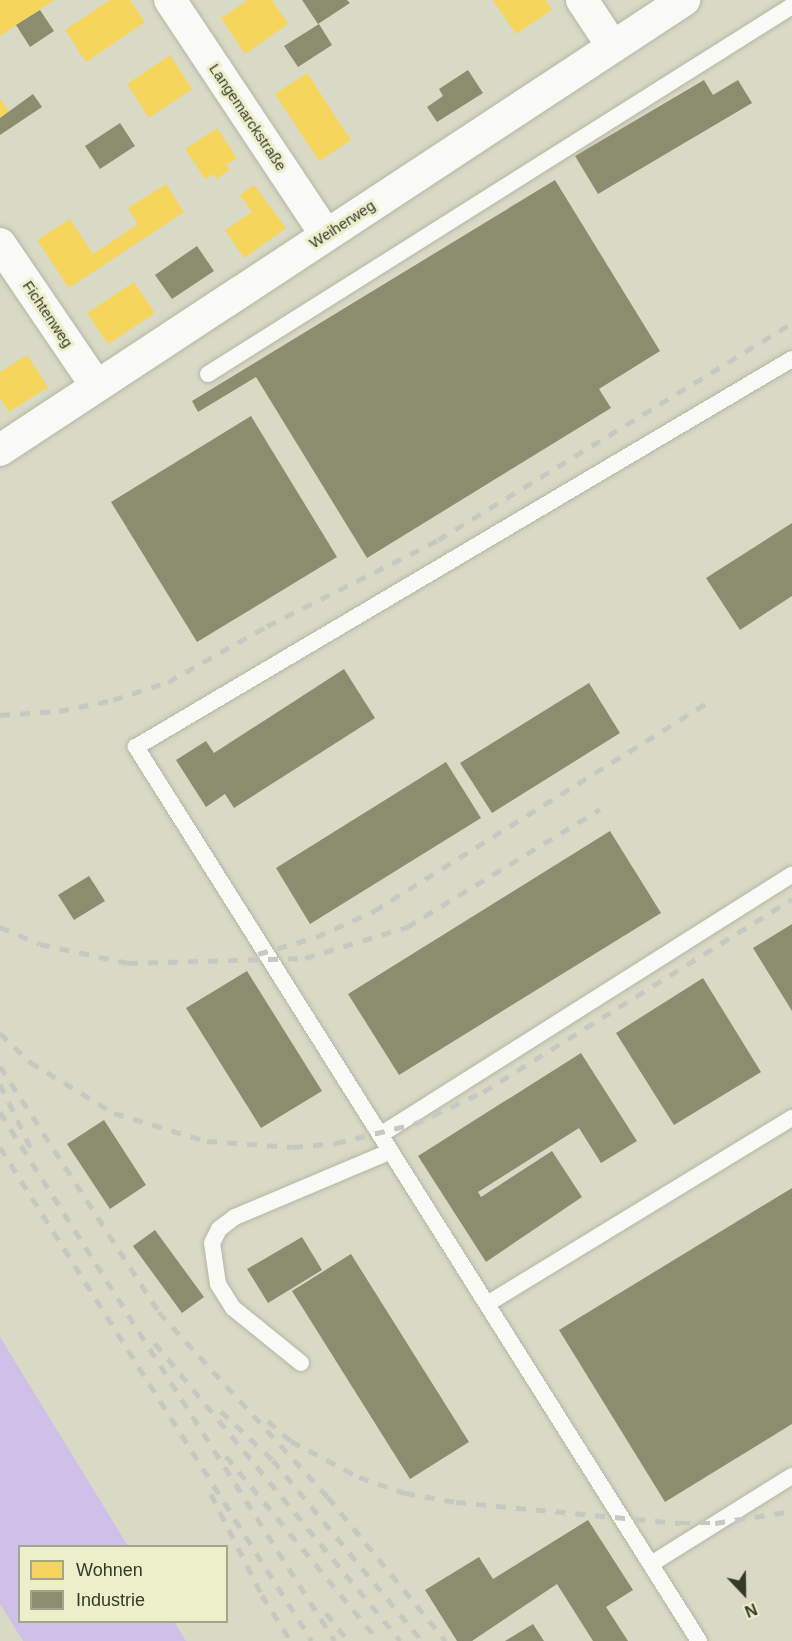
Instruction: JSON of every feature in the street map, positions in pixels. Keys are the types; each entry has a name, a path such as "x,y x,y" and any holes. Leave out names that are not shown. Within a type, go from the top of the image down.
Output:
{"street":[{"name":"Langemarckstraße","path":"170,0 326,235"},
{"path":"582,0 613,47"},
{"name":"Weiherweg","path":"0,450 684,0"},
{"name":"Fichtenweg","path":"0,244 96,385"}],"lane":[{"path":"208,374 792,6"},
{"path":"699,1641 136,747 792,360"},
{"path":"380,1135 792,875"},
{"path":"487,1304 792,1118"},
{"path":"301,1363 233,1308 218,1284 212,1243 219,1229 235,1217 391,1152"},
{"path":"651,1564 792,1476"}],"shaded area":[{"path":"0,1337 127,1545 18,1545 18,1623 175,1623 186,1641 23,1641 0,1604"}],"building: Wohnen":[{"path":"0,0 54,0 0,36"},
{"path":"110,0 130,0 145,22 86,62 65,30"},
{"path":"248,0 272,0 288,24 245,54 221,18"},
{"path":"493,0 546,0 552,10 516,34"},
{"path":"170,55 192,89 149,118 127,84"},
{"path":"307,73 351,140 319,161 275,94"},
{"path":"0,98 9,112 0,118"},
{"path":"217,128 237,158 226,165 230,170 216,179 213,174 205,179 185,149"},
{"path":"166,184 184,212 69,288 37,240 70,219 93,254 138,224 128,208"},
{"path":"254,185 286,228 244,258 225,230 252,212 240,195"},
{"path":"134,282 155,313 108,344 87,313"},
{"path":"27,355 48,387 9,412 0,398 0,372"}],"building: Industrie":[{"path":"302,0 347,0 350,3 318,24"},
{"path":"40,10 54,31 30,47 16,25"},
{"path":"319,24 332,45 298,67 284,46"},
{"path":"468,70 483,93 437,122 427,107 443,96 439,89"},
{"path":"704,80 713,95 738,80 752,103 598,194 575,156"},
{"path":"33,94 42,107 0,135 0,118"},
{"path":"120,123 135,146 100,169 85,146"},
{"path":"555,180 660,351 599,389 611,408 367,558 256,377 198,412 192,401"},
{"path":"197,246 214,271 172,299 155,275"},
{"path":"251,416 337,557 197,642 111,502"},
{"path":"792,523 792,596 740,630 706,578"},
{"path":"344,669 375,718 234,808 225,794 206,807 176,760 206,741 214,753"},
{"path":"589,683 620,733 492,813 460,763"},
{"path":"446,762 481,818 310,924 276,868"},
{"path":"610,831 661,913 399,1075 348,994"},
{"path":"89,876 105,901 74,920 58,895"},
{"path":"792,924 792,1011 753,948"},
{"path":"247,971 322,1091 261,1128 186,1008"},
{"path":"703,978 761,1072 674,1125 616,1033"},
{"path":"581,1053 637,1141 601,1163 579,1128 478,1192 481,1197 552,1151 582,1197 486,1262 418,1156"},
{"path":"104,1120 146,1185 110,1209 67,1144"},
{"path":"792,1188 792,1424 665,1502 559,1330"},
{"path":"155,1230 204,1297 182,1313 133,1246"},
{"path":"302,1237 322,1270 268,1303 247,1269"},
{"path":"351,1254 469,1442 410,1479 292,1291"},
{"path":"588,1520 633,1590 606,1607 628,1641 593,1641 557,1584 472,1641 457,1641 425,1590 479,1557 493,1579"},
{"path":"533,1624 544,1641 505,1641"}],"railway":[{"path":"0,715 59,711 113,700 168,682 267,626 438,540 792,323"},
{"path":"258,954 316,937 374,911 708,702"},
{"path":"0,927 40,944 128,963 305,958 407,927 600,809"},
{"path":"0,1033 30,1062 114,1113 207,1141 293,1147 336,1143 414,1124 483,1092 792,899"},
{"path":"0,1066 159,1312 328,1497 446,1641"},
{"path":"0,1084 33,1152"},
{"path":"0,1112 335,1641"},
{"path":"0,1147 312,1641"},
{"path":"155,1343 401,1641"},
{"path":"221,1411 273,1460 422,1641"},
{"path":"268,1421 291,1441 359,1477 405,1493 456,1502 680,1523 715,1523 792,1511"},
{"path":"226,1456 379,1641"},
{"path":"211,1494 262,1595 291,1641"},
{"path":"326,1613 349,1641"}]}
